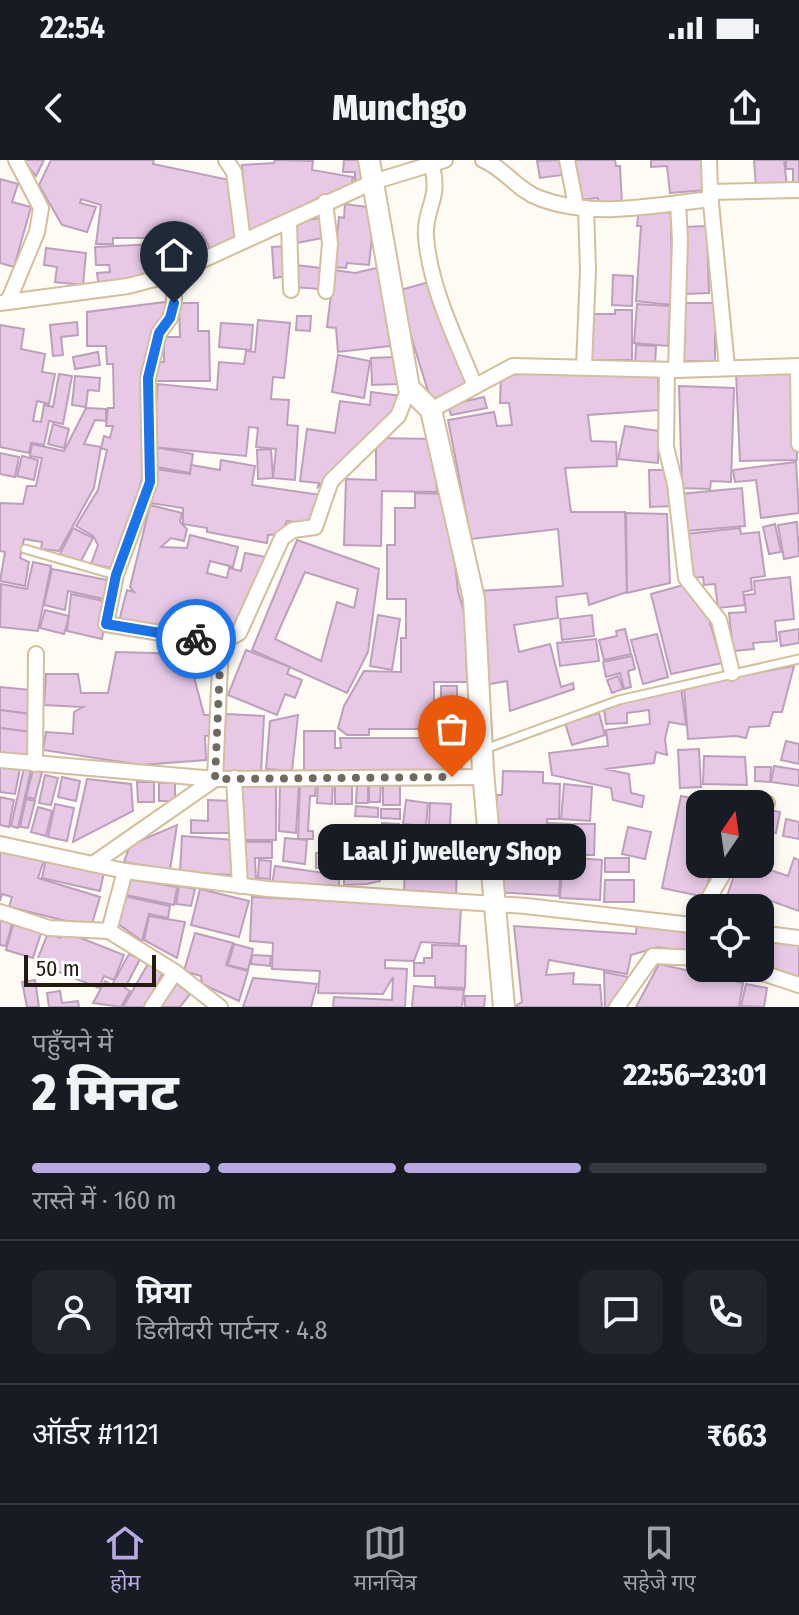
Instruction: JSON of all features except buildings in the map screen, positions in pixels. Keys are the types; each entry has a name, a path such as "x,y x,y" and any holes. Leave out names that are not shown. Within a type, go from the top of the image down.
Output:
{"street":[{"path":"4,302 37,232 41,208 16,160"},
{"path":"226,160 234,172 243,241"},
{"path":"174,274 174,303 170,318 159,333 148,378 150,482 116,575 106,624 221,643 239,633 282,538 293,530 315,527 331,481 398,416 409,388 369,160"},
{"path":"483,160 538,198 581,207 678,203 710,195 799,190"},
{"path":"567,160 581,207 584,367"},
{"path":"709,160 727,367"},
{"path":"4,302 128,286 174,274 289,223 325,202 373,182 438,162 437,187 426,221 427,248 440,298 475,386"},
{"path":"325,202 330,243 326,291"},
{"path":"678,203 666,447 675,484 686,578 719,620 732,673"},
{"path":"289,223 291,290"},
{"path":"431,410 513,366 672,370 799,366 799,444"},
{"path":"409,388 431,410 474,599 483,777 504,1007"},
{"path":"215,779 221,643"},
{"path":"35,764 36,654"},
{"path":"0,760 215,779 483,777"},
{"path":"234,778 240,886"},
{"path":"93,864 215,779"},
{"path":"0,844 125,871 240,886 495,905 686,925"},
{"path":"109,931 125,871"},
{"path":"0,912 49,928 109,931 175,972 220,1007"},
{"path":"774,935 799,938"},
{"path":"617,1007 653,956 686,957"},
{"path":"152,1007 175,972"},
{"path":"774,977 799,985"}],"lane":[{"path":"25,549 116,575"},
{"path":"483,750 619,700 799,659"}],"way so far":[{"path":"196,639 221,643 215,779 452,777"}],"place":[{"name":"Laal Ji Jwellery Shop","path":"452,777"}],"route":[{"path":"174,303 170,318 159,333 148,378 150,482 116,575 106,624 196,639"}]}
